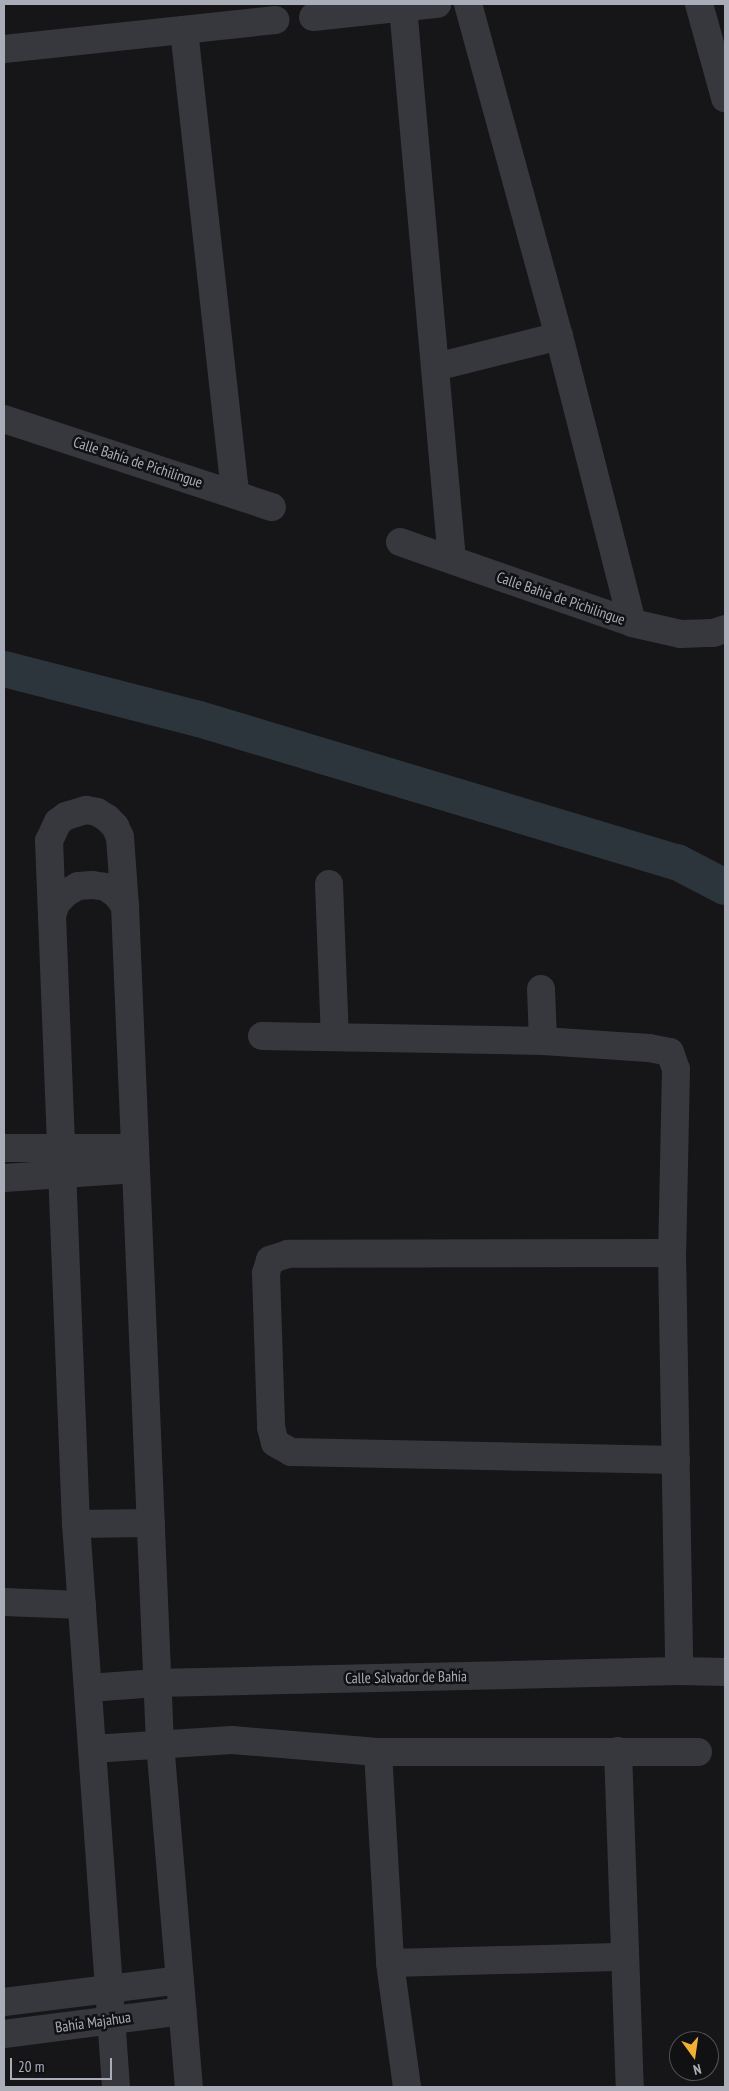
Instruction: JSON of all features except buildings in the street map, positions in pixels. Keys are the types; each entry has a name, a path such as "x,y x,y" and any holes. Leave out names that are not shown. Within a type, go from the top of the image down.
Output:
{"street":[{"path":"313,18 437,4"},
{"path":"468,4 558,336 632,623"},
{"path":"699,4 725,98"},
{"path":"404,7 452,560"},
{"path":"4,49 275,20"},
{"path":"184,30 235,493"},
{"path":"436,366 558,336"},
{"name":"Calle Bahía de Pichilingue","path":"4,419 235,493 272,507"},
{"name":"Calle Bahía de Pichilingue","path":"400,542 632,623 681,634 713,633 725,629"},
{"path":"116,2087 76,1524 49,841 58,822 75,812 97,812 115,826 120,837 125,906 160,1743 190,2087"},
{"path":"52,916 56,903 66,893 78,886 92,884 106,888 117,895 125,906"},
{"path":"329,884 334,1037"},
{"path":"541,989 543,1041"},
{"path":"262,1036 543,1041 649,1048 670,1052 676,1069 672,1253 679,1671"},
{"path":"4,1148 62,1160 135,1158"},
{"path":"4,1178 62,1160"},
{"path":"672,1253 288,1254 270,1260 266,1273 271,1427 275,1444 291,1452 676,1460"},
{"path":"76,1524 151,1523"},
{"path":"4,1602 82,1605"},
{"name":"Calle Salvador de Bahía","path":"88,1688 158,1683 679,1671 725,1672"},
{"path":"92,1749 160,1743 232,1740 378,1752 698,1752"},
{"path":"618,1751 630,2087"},
{"path":"378,1752 390,1963 407,2087"},
{"path":"390,1963 625,1957"},
{"name":"Bahía Majahua","path":"4,2002 180,1980"},
{"name":"Bahía Majahua","path":"4,2034 183,2011"}],"waterway":[{"path":"4,669 199,719 677,862 725,887"}]}
